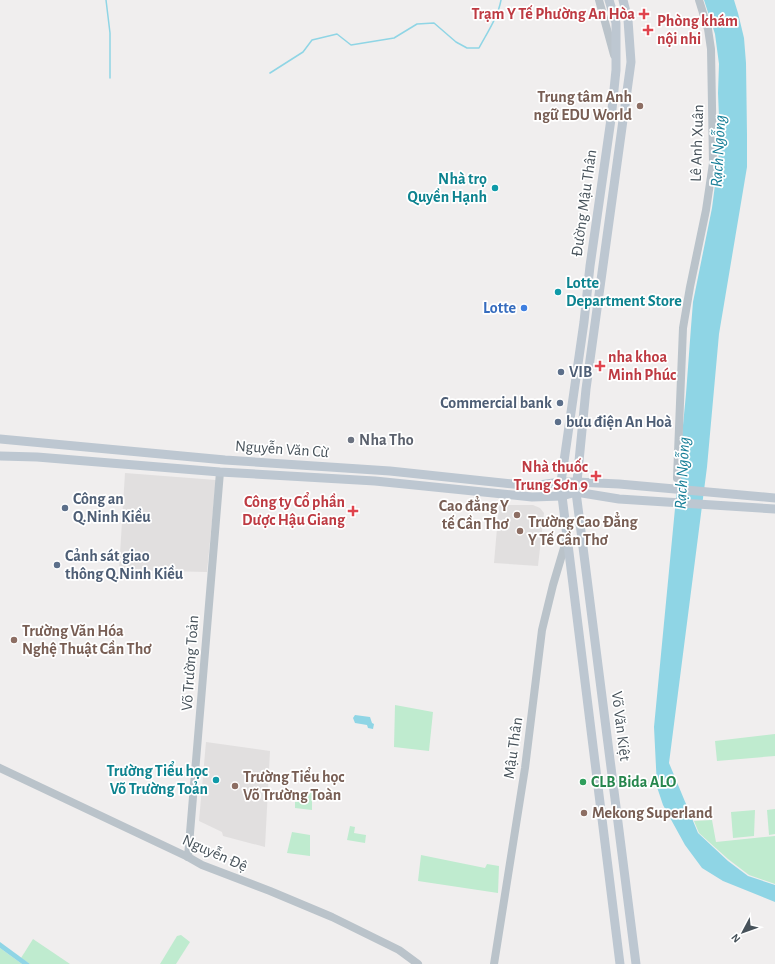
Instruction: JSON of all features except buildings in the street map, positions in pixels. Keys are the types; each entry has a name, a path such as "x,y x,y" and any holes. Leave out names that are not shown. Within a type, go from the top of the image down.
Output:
{"main road":[{"name":"Đường Mậu Thân","path":"562,496 561,482 611,119 616,62 616,23 609,0"},
{"name":"Đường Mậu Thân","path":"576,482 586,389 631,62 628,20 623,0"},
{"path":"584,322 595,324"},
{"name":"Nguyễn Văn Cừ","path":"0,439 220,460 390,471 532,486 561,482 619,484 770,498"},
{"name":"Nguyễn Văn Cừ","path":"0,456 45,458 220,472 375,481 532,497 562,496 576,492"},
{"path":"220,460 220,472"},
{"name":"Võ Văn Kiệt","path":"576,482 576,492 636,964"},
{"path":"576,492 619,499 774,509"},
{"name":"Võ Văn Kiệt","path":"562,496 620,964"}],"street":[{"path":"599,0 616,62"},
{"name":"Lê Anh Xuân","path":"676,478 684,328 690,287 706,210 713,163 711,50 708,29 699,0"},
{"name":"Võ Trường Toản","path":"188,857 220,472"},
{"name":"Mậu Thân","path":"494,964 525,768 542,630 567,538"},
{"name":"Nguyễn Đệ","path":"0,768 202,865 284,896 332,917 399,950 418,964"}],"shaded area":[{"path":"125,473 216,480 207,572 119,570"},
{"name":"Trường Cao Đẳng Y Tế Cần Thơ","path":"499,505 533,505 540,508 544,513 538,566 494,563"},
{"name":"Trường Tiểu học Võ Trường Toàn","path":"206,742 270,751 265,847 223,836 222,832 199,821"}],"green space":[{"path":"395,705 433,712 429,751 394,747"},
{"path":"775,734 775,756 717,761 715,741"},
{"path":"295,791 312,793 312,810 295,808"},
{"path":"775,809 775,834 769,835 767,810"},
{"path":"755,810 754,836 733,838 731,812"},
{"path":"712,820 716,842 775,836 775,884 749,875 728,859 699,833 694,821"},
{"path":"350,826 355,827 354,833 366,835 365,843 347,840"},
{"path":"292,832 310,835 310,856 287,853"},
{"path":"421,855 485,868 487,864 499,866 498,893 418,881"},
{"path":"181,935 190,942 176,964 160,964 177,936"},
{"path":"33,939 70,964 30,964 21,958"},
{"path":"0,948 22,964 0,964"}],"water":[{"name":"Rạch Ngỗng","path":"704,0 734,0 738,13 744,38 746,63 747,167 719,334 707,467 669,763 698,833 728,861 748,876 775,885 775,902 723,881 702,868 685,845 663,805 657,787 654,727 686,394 693,302 712,208 720,142 718,93 719,64 715,34"},
{"path":"355,715 370,717 372,723 374,724 373,729 368,728 367,725 355,723 353,718"},
{"path":"0,942 30,964 22,964 0,948"}],"waterway":[{"path":"106,0 110,33 110,78"},
{"path":"270,73 303,52 312,40 337,34 351,45 394,38 417,24 434,23 456,42 467,48 479,48 495,19 501,0"}],"place":[{"name":"Trạm Y Tế Phường An Hòa","path":"644,14"},
{"name":"Phòng khám nội nhi","path":"648,30"},
{"name":"Trung tâm Anh ngữ EDU World","path":"640,106"},
{"name":"Nhà trọ Quyền Hạnh","path":"495,188"},
{"name":"Lotte Department Store","path":"558,292"},
{"name":"Lotte","path":"524,308"},
{"name":"nha khoa Minh Phúc","path":"600,366"},
{"name":"VIB","path":"561,372"},
{"name":"Commercial bank","path":"560,403"},
{"name":"bưu điện An Hoà","path":"558,422"},
{"name":"Nha Tho","path":"351,440"},
{"name":"Nhà thuốc Trung Sơn 9","path":"596,476"},
{"name":"Công an Q.Ninh Kiều","path":"65,508"},
{"name":"Công ty Cổ phần Dược Hậu Giang","path":"353,511"},
{"name":"Cao đẳng Y tế Cần Thơ","path":"517,515"},
{"name":"Trường Cao Đẳng Y Tế Cần Thơ","path":"520,531"},
{"name":"Cảnh sát giao thông Q.Ninh Kiều","path":"57,565"},
{"name":"Trường Văn Hóa Nghệ Thuật Cần Thơ","path":"14,640"},
{"name":"Trường Tiểu học Võ Trường Toản","path":"216,780"},
{"name":"CLB Bida ALO","path":"583,782"},
{"name":"Trường Tiểu học Võ Trường Toàn","path":"235,786"},
{"name":"Mekong Superland","path":"584,813"}]}
